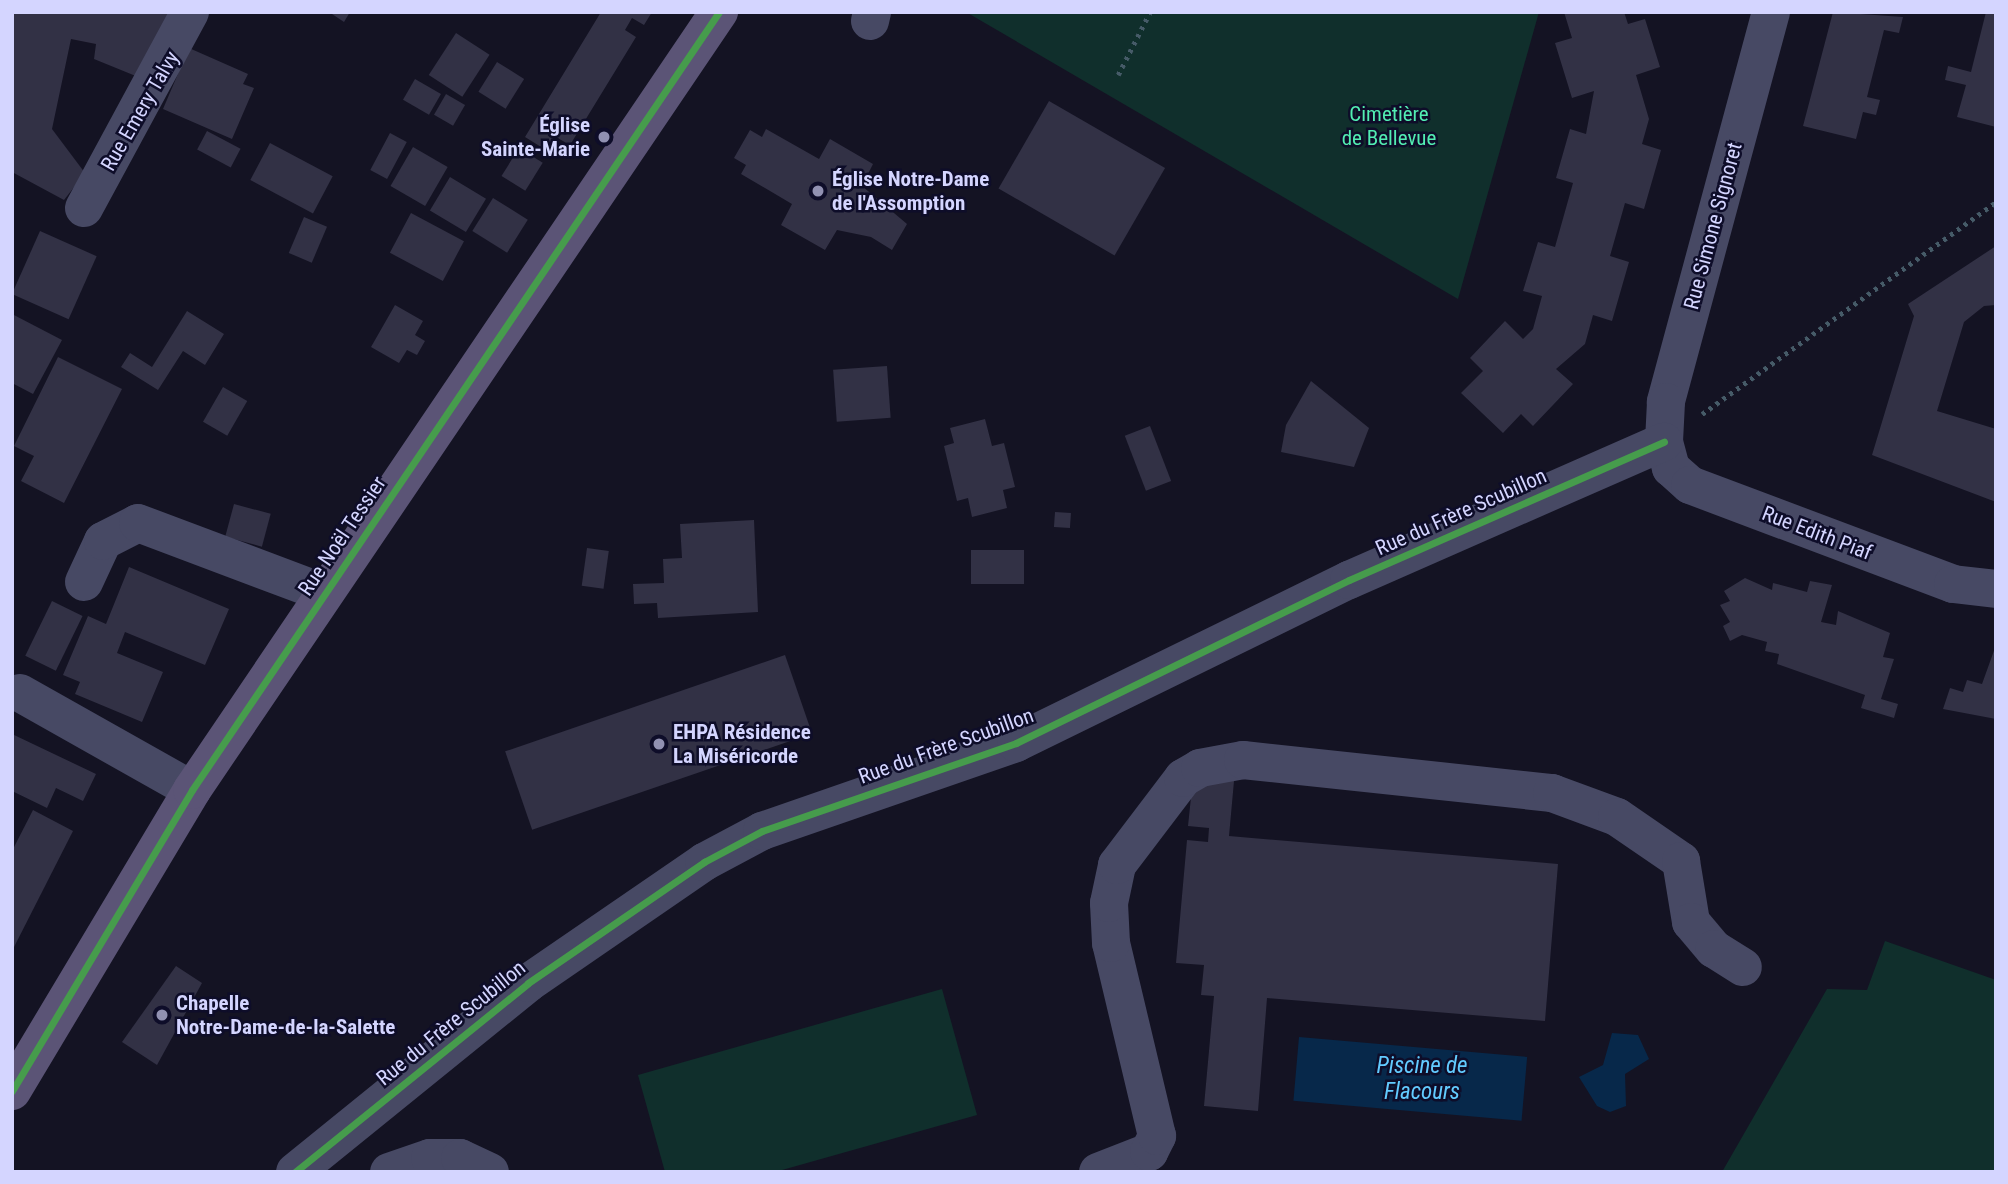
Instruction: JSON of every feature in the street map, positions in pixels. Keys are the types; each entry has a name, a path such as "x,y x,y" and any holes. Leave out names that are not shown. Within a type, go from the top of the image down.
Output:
{"main road":[{"name":"Rue Noël Tessier","path":"12,1091 191,790 719,12"}],"street":[{"name":"Rue Emery Talvy","path":"84,208 190,12"},
{"name":"Rue Simone Signoret","path":"1664,442 1666,402 1771,12"},
{"name":"Rue Edith Piaf","path":"1664,442 1671,468 1690,485 1953,584 1996,589"},
{"name":"Rue du Frère Scubillon","path":"295,1172 528,982 716,856 774,827 1016,743 1349,580 1664,442"},
{"path":"84,582 103,541 138,523 324,593"},
{"path":"20,693 191,790"},
{"path":"1098,1172 1149,1152 1157,1136 1111,943 1109,903 1117,865 1183,778 1200,768 1243,760 1552,793 1617,817 1681,861 1690,922 1714,949 1743,967"},
{"path":"388,1172 430,1158 460,1158 491,1172"}],"path":[{"path":"1118,75 1150,12"},
{"path":"1664,442 1996,202"}],"green space":[{"name":"Cimetière de Bellevue","path":"966,12 1539,12 1458,299"},
{"path":"1885,941 1996,980 1996,1172 1722,1172 1827,989 1867,990"},
{"path":"942,989 977,1115 775,1172 665,1172 638,1075"}],"water":[{"path":"1612,1033 1638,1035 1649,1059 1625,1074 1626,1106 1610,1112 1597,1106 1579,1077 1603,1065"},
{"name":"Piscine de Flacours","path":"1299,1037 1527,1057 1522,1121 1293,1101"}],"building":[{"path":"14,12 175,12 148,81 94,59 96,44 71,39 52,129 85,173 64,200 12,172"},
{"path":"329,12 350,12 344,22"},
{"path":"601,12 652,12 644,25 632,18 625,30 636,37 570,145 554,136 546,150 525,137"},
{"path":"1564,12 1624,12 1628,24 1645,19 1660,67 1636,75 1649,119 1642,144 1661,150 1644,209 1625,203 1610,256 1629,262 1612,321 1593,315 1585,344 1556,369 1573,384 1533,426 1521,414 1503,433 1461,393 1483,371 1470,358 1505,321 1523,339 1533,329 1542,296 1523,291 1538,242 1555,247 1573,183 1556,178 1570,129 1586,134 1594,91 1572,98 1555,43 1572,38"},
{"path":"1833,12 1903,17 1899,33 1884,30 1867,97 1880,100 1876,115 1863,112 1856,139 1803,126"},
{"path":"1986,12 1996,12 1996,127 1957,117 1966,85 1945,80 1948,66 1971,72"},
{"path":"456,33 490,55 462,97 429,75"},
{"path":"189,48 248,74 243,84 254,88 232,139 163,109"},
{"path":"497,62 524,79 506,109 478,92"},
{"path":"415,79 441,94 429,115 403,100"},
{"path":"446,94 465,105 453,126 434,115"},
{"path":"1049,101 1165,168 1115,255 998,188"},
{"name":"Église Notre-Dame de l'Assomption","path":"766,129 819,159 830,139 873,164 862,186 907,224 892,250 871,237 837,230 825,250 781,225 792,204 741,174 746,165 734,158 750,130 762,137"},
{"path":"207,131 241,149 231,167 197,150"},
{"path":"390,133 407,142 387,179 370,170"},
{"path":"270,143 333,176 313,213 250,180"},
{"path":"413,147 448,167 425,206 390,186"},
{"path":"519,148 543,163 525,191 502,176"},
{"path":"450,177 486,199 466,232 430,210"},
{"path":"493,198 528,220 507,253 472,231"},
{"path":"411,213 464,241 443,281 390,253"},
{"path":"304,217 327,227 312,263 289,253"},
{"path":"40,231 97,256 69,319 12,294"},
{"path":"1996,246 1996,305 1984,306 1964,322 1937,411 1996,429 1996,502 1872,455 1914,316 1908,304"},
{"path":"395,305 423,321 415,335 425,341 417,355 407,350 399,363 371,347"},
{"path":"187,311 224,334 205,365 183,351 158,390 121,367 130,353 152,367"},
{"path":"12,314 62,340 33,394 12,383"},
{"path":"58,357 122,389 64,503 21,481 34,456 14,446"},
{"path":"887,366 891,418 837,422 833,370"},
{"path":"1311,381 1369,428 1354,467 1281,452 1286,425"},
{"path":"223,387 247,401 227,436 203,422"},
{"path":"985,419 992,446 1004,443 1015,487 1003,490 1007,508 972,517 968,498 957,501 944,446 954,443 950,428"},
{"path":"1150,426 1171,481 1146,491 1125,436"},
{"path":"234,504 271,514 262,547 225,537"},
{"path":"1055,512 1071,513 1070,528 1054,527"},
{"path":"754,520 758,612 658,618 657,603 634,604 633,584 664,583 663,559 682,558 680,524"},
{"path":"587,548 609,551 603,589 582,586"},
{"path":"971,550 1024,550 1024,584 971,584"},
{"path":"129,567 229,609 205,665 125,632 117,653 163,672 142,722 75,694 80,682 63,675 88,616 106,624"},
{"path":"1745,578 1772,590 1773,583 1807,592 1810,581 1832,585 1821,622 1836,625 1838,611 1890,633 1883,657 1894,659 1881,699 1898,704 1894,718 1861,708 1865,695 1777,664 1779,654 1765,651 1767,642 1742,635 1730,641 1723,626 1730,622 1720,605 1730,601 1724,591"},
{"path":"52,601 83,616 56,671 25,656"},
{"path":"1996,645 1996,719 1943,709 1950,688 1963,692 1967,680 1982,684"},
{"name":"EHPA Résidence La Miséricorde","path":"785,655 812,733 532,830 505,751"},
{"path":"12,734 96,774 83,801 56,788 47,808 12,791"},
{"name":"Piscine de Flacours","path":"1193,778 1234,781 1229,836 1558,864 1545,1021 1267,998 1258,1111 1204,1106 1214,996 1201,995 1204,965 1176,963 1187,840 1208,842 1209,828 1188,826"},
{"path":"33,810 73,831 12,951 12,851"},
{"name":"Chapelle Notre-Dame-de-la-Salette","path":"176,966 202,983 157,1065 122,1042"}],"cycle path":[{"path":"12,1091 192,790 719,12"},
{"path":"295,1172 528,983 704,862 762,831 1016,743 1349,580 1664,442"}],"place":[{"name":"Église Sainte-Marie","path":"604,137"},
{"name":"Église Notre-Dame de l'Assomption","path":"818,191"},
{"name":"EHPA Résidence La Miséricorde","path":"659,744"},
{"name":"Chapelle Notre-Dame-de-la-Salette","path":"162,1015"}]}
